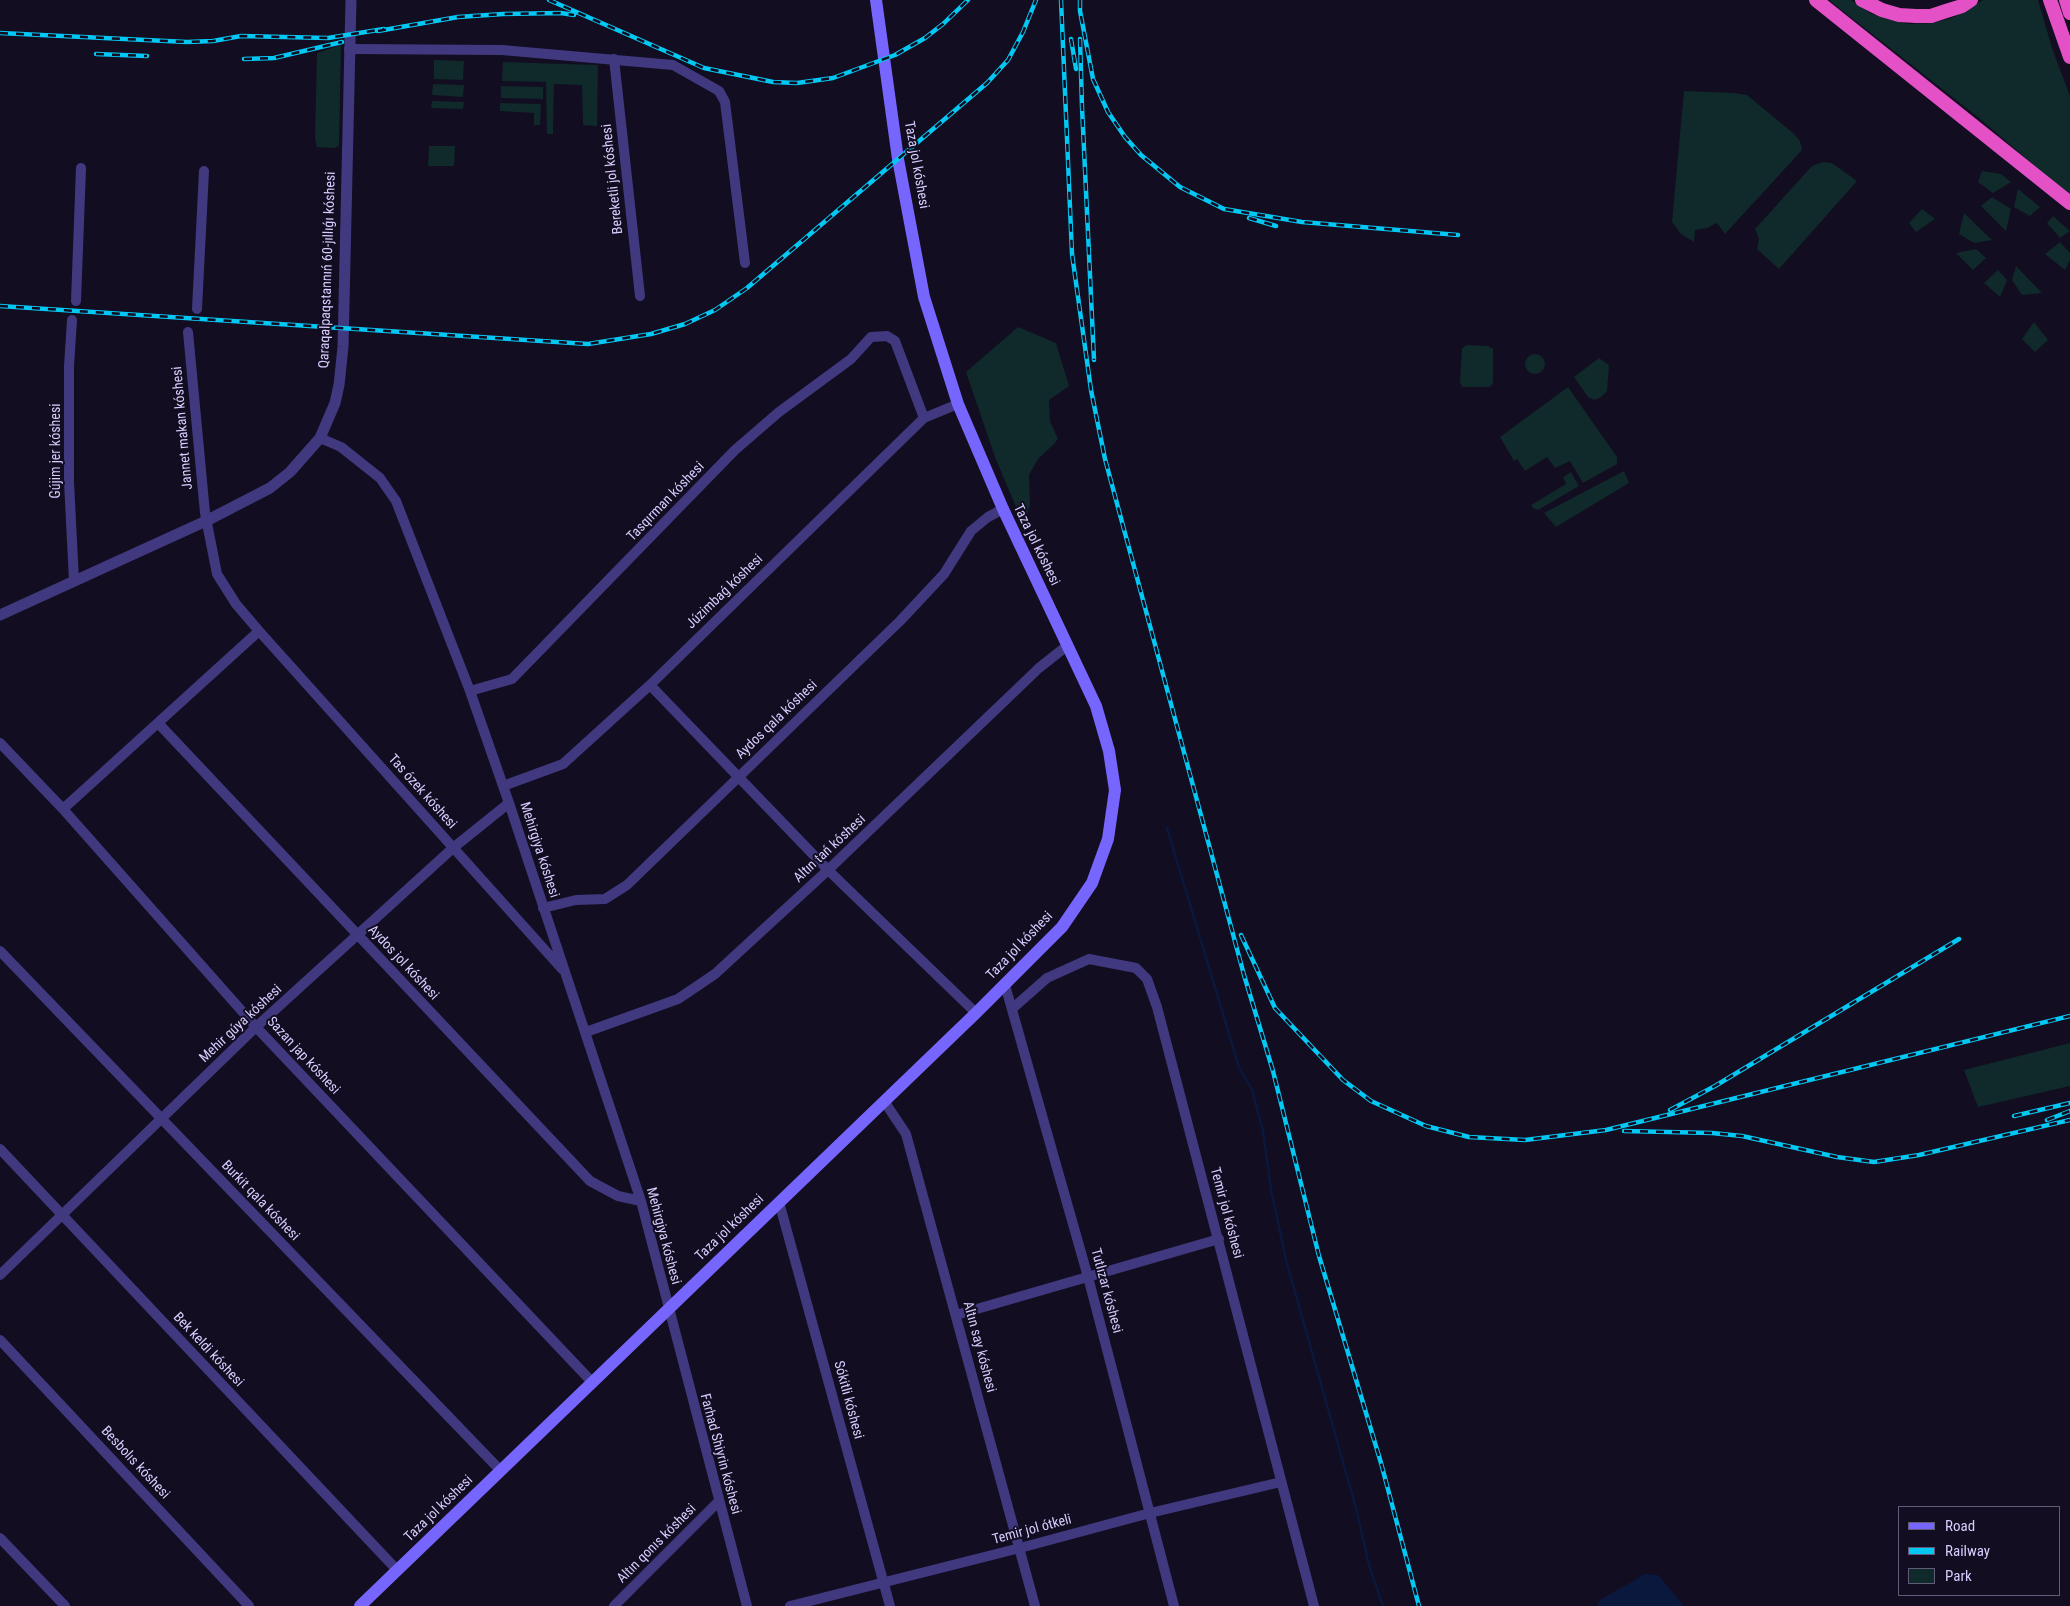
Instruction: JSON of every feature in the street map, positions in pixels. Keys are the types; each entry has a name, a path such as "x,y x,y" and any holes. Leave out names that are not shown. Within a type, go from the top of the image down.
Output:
{"highway":[{"path":"1816,0 2070,203"},
{"path":"1862,0 1882,10 1900,15 1931,16 1962,6 1971,0"},
{"path":"2050,0 2070,57"},
{"path":"2066,0 2070,13"}],"main road":[{"name":"Taza jol kóshesi","path":"360,1606 976,1013 1062,926 1092,883 1108,839 1115,790 1109,751 1096,706 1002,509 958,404 924,297 898,159 875,1"}],"street":[{"name":"Qaraqalpaqstannıń 60-jıllıǵı kóshesi","path":"0,615 206,521 270,488 290,472 320,438 335,403 343,347 351,0"},
{"path":"349,49 502,50 673,65 719,91 725,102 745,263"},
{"name":"Bereketli jol kóshesi","path":"614,59 640,296"},
{"path":"76,301 81,168"},
{"path":"197,309 204,171"},
{"name":"Gújim jer kóshesi","path":"72,320 69,366 69,482 74,581"},
{"name":"Jannet makan kóshesi","path":"188,332 206,521"},
{"name":"Tasqırman kóshesi","path":"470,691 512,679 735,450 779,412 851,358 871,337 887,336 895,341 924,418"},
{"name":"Júzimbaǵ kóshesi","path":"503,786 563,764 650,685 924,418 958,404"},
{"name":"Mehirgiya kóshesi","path":"320,438 341,447 380,478 396,501 470,691 509,803 641,1201 668,1308"},
{"name":"Aydos qala kóshesi","path":"543,908 576,900 605,899 627,885 900,621 944,574 970,531 1002,509"},
{"name":"Tas ózek kóshesi","path":"206,521 217,574 236,604 565,971"},
{"path":"63,809 260,631"},
{"name":"Altın tań kóshesi","path":"586,1032 678,999 715,974 828,870 1039,668 1068,645"},
{"path":"650,685 828,870 976,1013"},
{"name":"Aydos jol kóshesi","path":"158,723 590,1181 618,1196 641,1201"},
{"name":"Sazan jap kóshesi","path":"0,743 63,809 256,1027 592,1382"},
{"name":"Mehir gúyа kóshesi","path":"0,1275 256,1027 453,848 509,803"},
{"name":"Burkit qala kóshesi","path":"0,950 501,1471"},
{"name":"Temir jol kóshesi","path":"1013,1008 1046,978 1089,959 1136,968 1147,979 1157,1006 1314,1606"},
{"name":"Tutlızar kóshesi","path":"1004,985 1013,1008 1088,1277 1174,1606"},
{"name":"Altın say kóshesi","path":"884,1101 906,1134 1035,1606"},
{"name":"Bek keldi kóshesi","path":"0,1149 397,1570"},
{"name":"Sókitli kóshesi","path":"779,1202 890,1606"},
{"path":"956,1315 1219,1240"},
{"name":"Farhad Shiyrin kóshesi","path":"668,1308 747,1606"},
{"name":"Besbolıs kóshesi","path":"0,1340 249,1606"},
{"name":"Temir jol ótkeli","path":"790,1606 1150,1513 1281,1482"},
{"name":"Altın qonıs kóshesi","path":"614,1606 719,1501"},
{"path":"0,1538 64,1606"}],"green space":[{"path":"1829,0 1851,0 1870,13 1909,24 1931,23 1952,18 1983,0 2038,0 2052,48 2070,96 2070,196 1979,118"},
{"path":"341,45 339,145 335,148 317,147 315,138 317,53"},
{"path":"434,60 464,61 463,80 434,79"},
{"path":"503,62 598,65 597,126 583,125 582,85 554,84 553,134 547,134 546,82 502,81"},
{"path":"433,84 464,85 463,97 432,95"},
{"path":"501,86 543,87 543,99 501,98"},
{"path":"1684,91 1747,95 1793,133 1800,141 1802,150 1725,234 1717,223 1707,228 1695,230 1694,242 1681,234 1672,222"},
{"path":"432,101 464,102 463,109 431,108"},
{"path":"500,103 541,104 540,125 534,125 534,113 500,111"},
{"path":"429,146 455,146 454,166 428,166"},
{"path":"1823,162 1832,163 1857,181 1779,269 1757,249 1759,239 1755,229 1812,166"},
{"path":"1982,171 2001,174 2011,182 1993,193 1978,182"},
{"path":"2018,189 2040,207 2030,216 2014,207"},
{"path":"1992,197 2011,209 2006,231 1981,206"},
{"path":"1922,209 1935,219 1916,232 1909,223"},
{"path":"1964,213 1992,240 1974,243 1959,234"},
{"path":"2053,216 2070,231 2060,238 2047,223"},
{"path":"2060,242 2070,253 2070,260 2065,270 2045,254"},
{"path":"1976,249 1986,258 1973,270 1956,253"},
{"path":"2016,266 2042,293 2022,295 2012,280"},
{"path":"1998,270 2007,280 2000,297 1984,283"},
{"path":"2034,322 2048,340 2035,352 2022,339"},
{"path":"1018,327 1056,343 1069,386 1049,400 1050,421 1058,439 1038,459 1029,475 1030,505 1024,526 995,457 966,372"},
{"path":"1467,345 1488,346 1493,349 1493,383 1490,387 1463,387 1460,383 1462,348"},
{"path":"1535,354 1542,357 1545,364 1542,371 1535,374 1528,371 1525,364 1528,357"},
{"path":"1599,358 1609,365 1607,391 1600,398 1594,400 1588,397 1574,377"},
{"path":"1568,387 1617,457 1617,464 1583,483 1570,461 1555,468 1547,457 1525,471 1517,459 1514,461 1500,437"},
{"path":"1624,471 1629,483 1556,527 1544,513"},
{"path":"1571,472 1579,486 1538,510 1533,508 1531,505 1566,484 1563,477"},
{"path":"2070,1043 2070,1086 1978,1107 1964,1070"}],"water":[{"path":"1645,1574 1658,1575 1684,1606 1597,1606 1600,1600"}],"waterway":[{"path":"1167,828 1239,1067 1252,1090 1263,1131 1271,1189 1286,1260 1356,1508 1369,1565 1383,1606"}],"railway":[{"path":"549,0 704,68 773,82 797,83 833,78 895,55 925,38 968,0"},
{"path":"0,306 588,344 651,334 685,324 715,310 747,288 987,83 1008,60 1023,32 1036,0"},
{"path":"1061,0 1072,254 1091,390 1105,459 1244,975 1273,1071 1319,1256 1381,1463 1419,1606"},
{"path":"1080,0 1080,11 1093,79 1108,112 1125,137 1141,155 1180,187 1224,209 1302,222 1458,235"},
{"path":"378,31 458,17 503,14 561,13 574,15"},
{"path":"0,33 187,42 213,41 241,36 328,38 384,29"},
{"path":"1071,39 1076,69"},
{"path":"1080,39 1094,360"},
{"path":"244,59 274,58 342,42"},
{"path":"96,54 147,56"},
{"path":"1249,218 1276,226"},
{"path":"1241,935 1275,1008 1343,1080 1371,1101 1426,1126 1469,1137 1525,1140 1606,1130 2070,1016"},
{"path":"1670,1110 1715,1086 1959,939"},
{"path":"2014,1116 2070,1103"},
{"path":"2047,1120 2070,1111"},
{"path":"1624,1131 1712,1133 1742,1136 1837,1157 1874,1162 1919,1155 2070,1120"}]}
